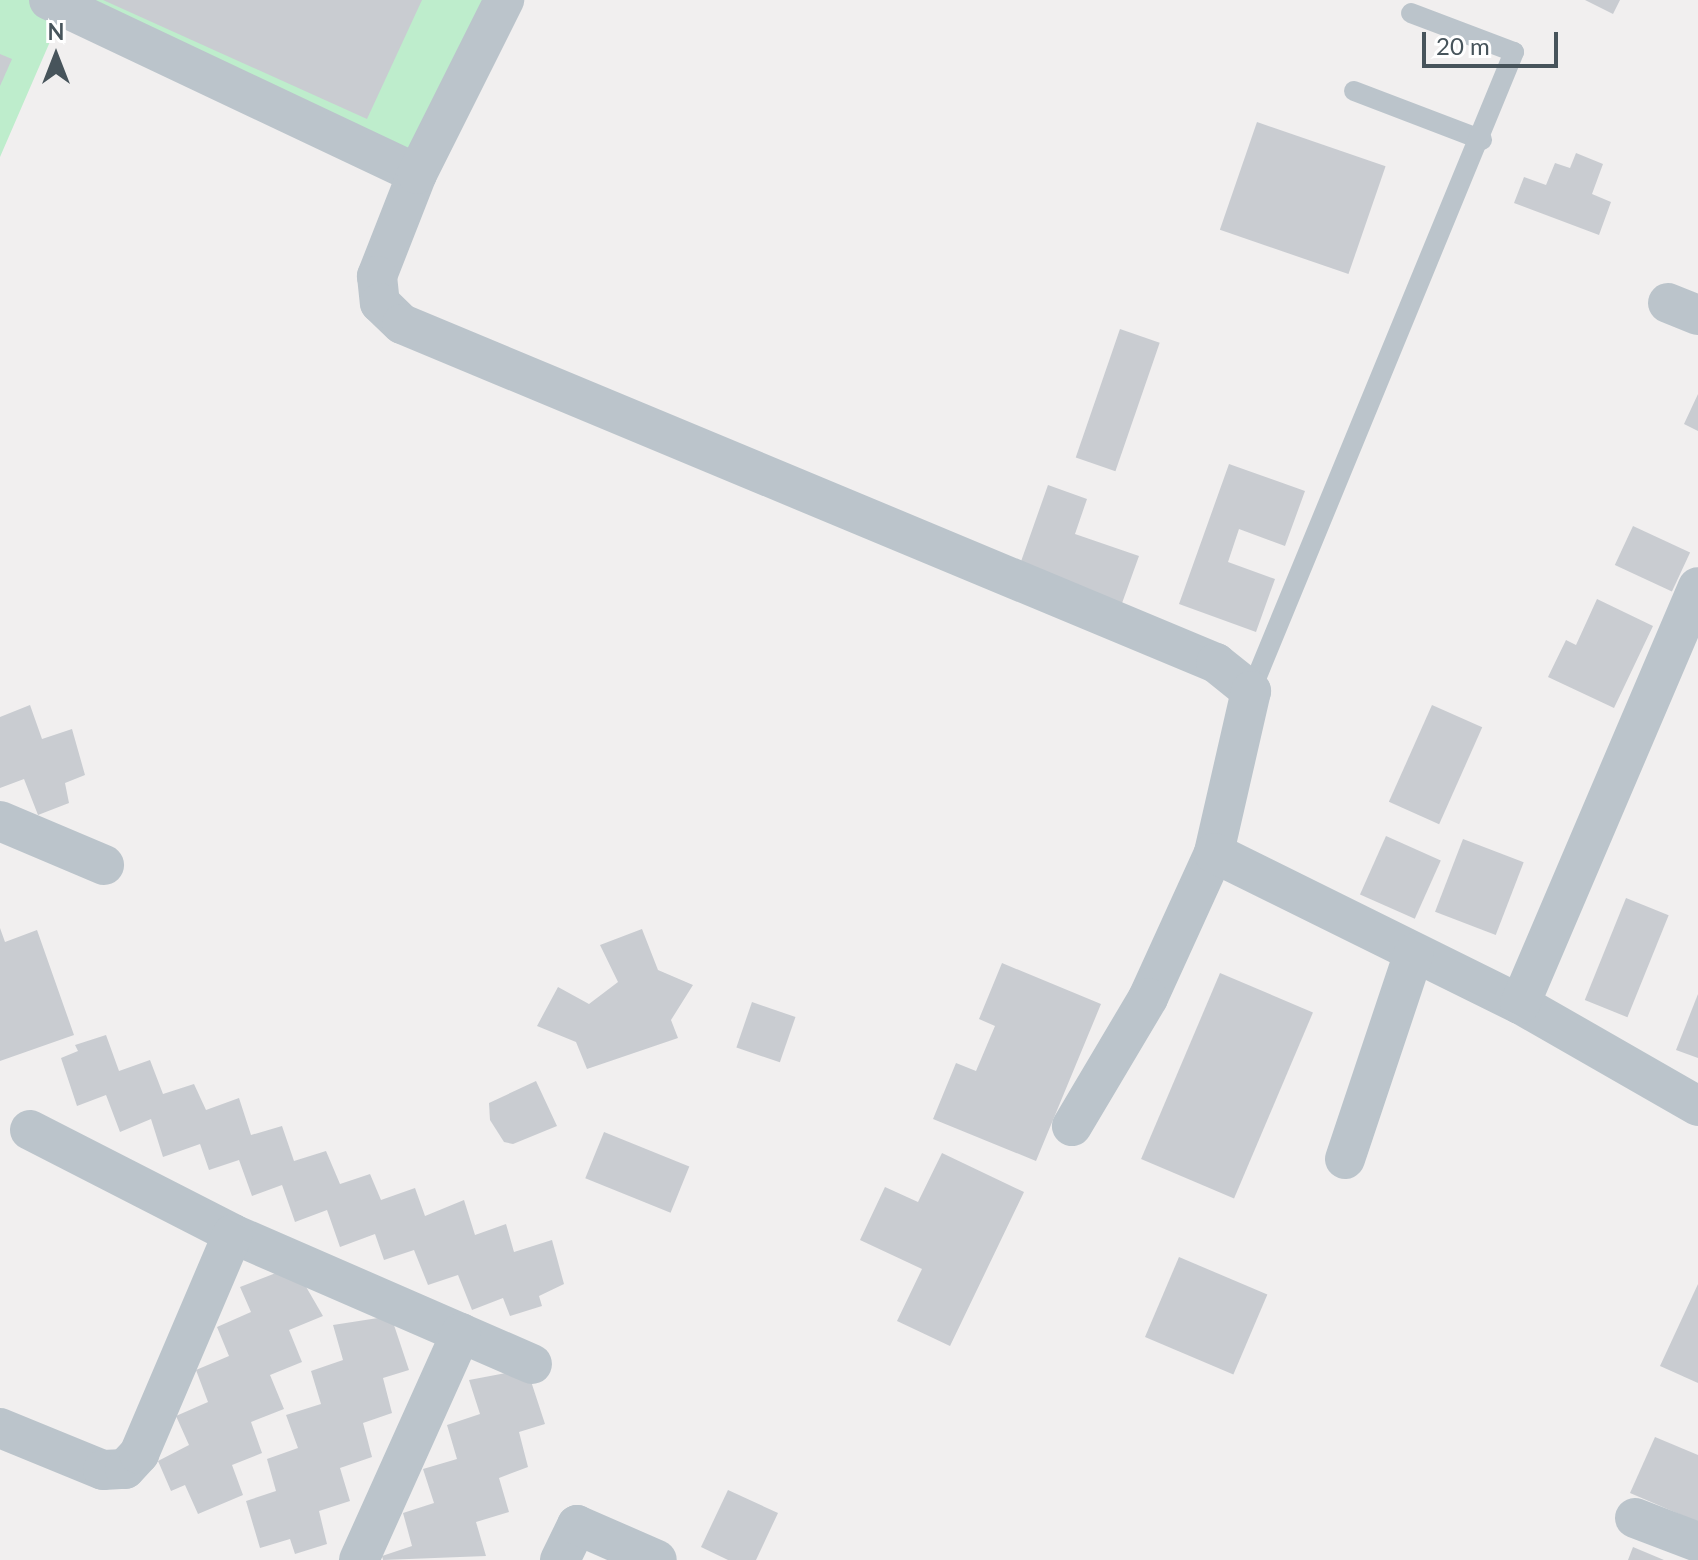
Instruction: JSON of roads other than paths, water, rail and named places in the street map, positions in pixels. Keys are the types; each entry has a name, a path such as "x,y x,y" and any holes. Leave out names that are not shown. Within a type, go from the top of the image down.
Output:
{"street":[{"path":"49,0 417,174"},
{"path":"504,0 417,174 377,276 380,303 402,324 1216,663 1251,691 1214,853 1148,998 1072,1126"},
{"path":"1520,1004 1698,587"},
{"path":"0,821 104,865"},
{"path":"1214,853 1520,1004 1698,1106"},
{"path":"1345,1159 1414,953"},
{"path":"30,1130 233,1234 532,1364"},
{"path":"0,1428 103,1470 125,1469 139,1454 233,1234"},
{"path":"359,1560 461,1333"},
{"path":"1635,1518 1698,1542"},
{"path":"560,1560 577,1525 657,1560"}],"lane":[{"path":"1251,691 1482,140 1514,52 1411,13"},
{"path":"1354,91 1482,140"}]}
